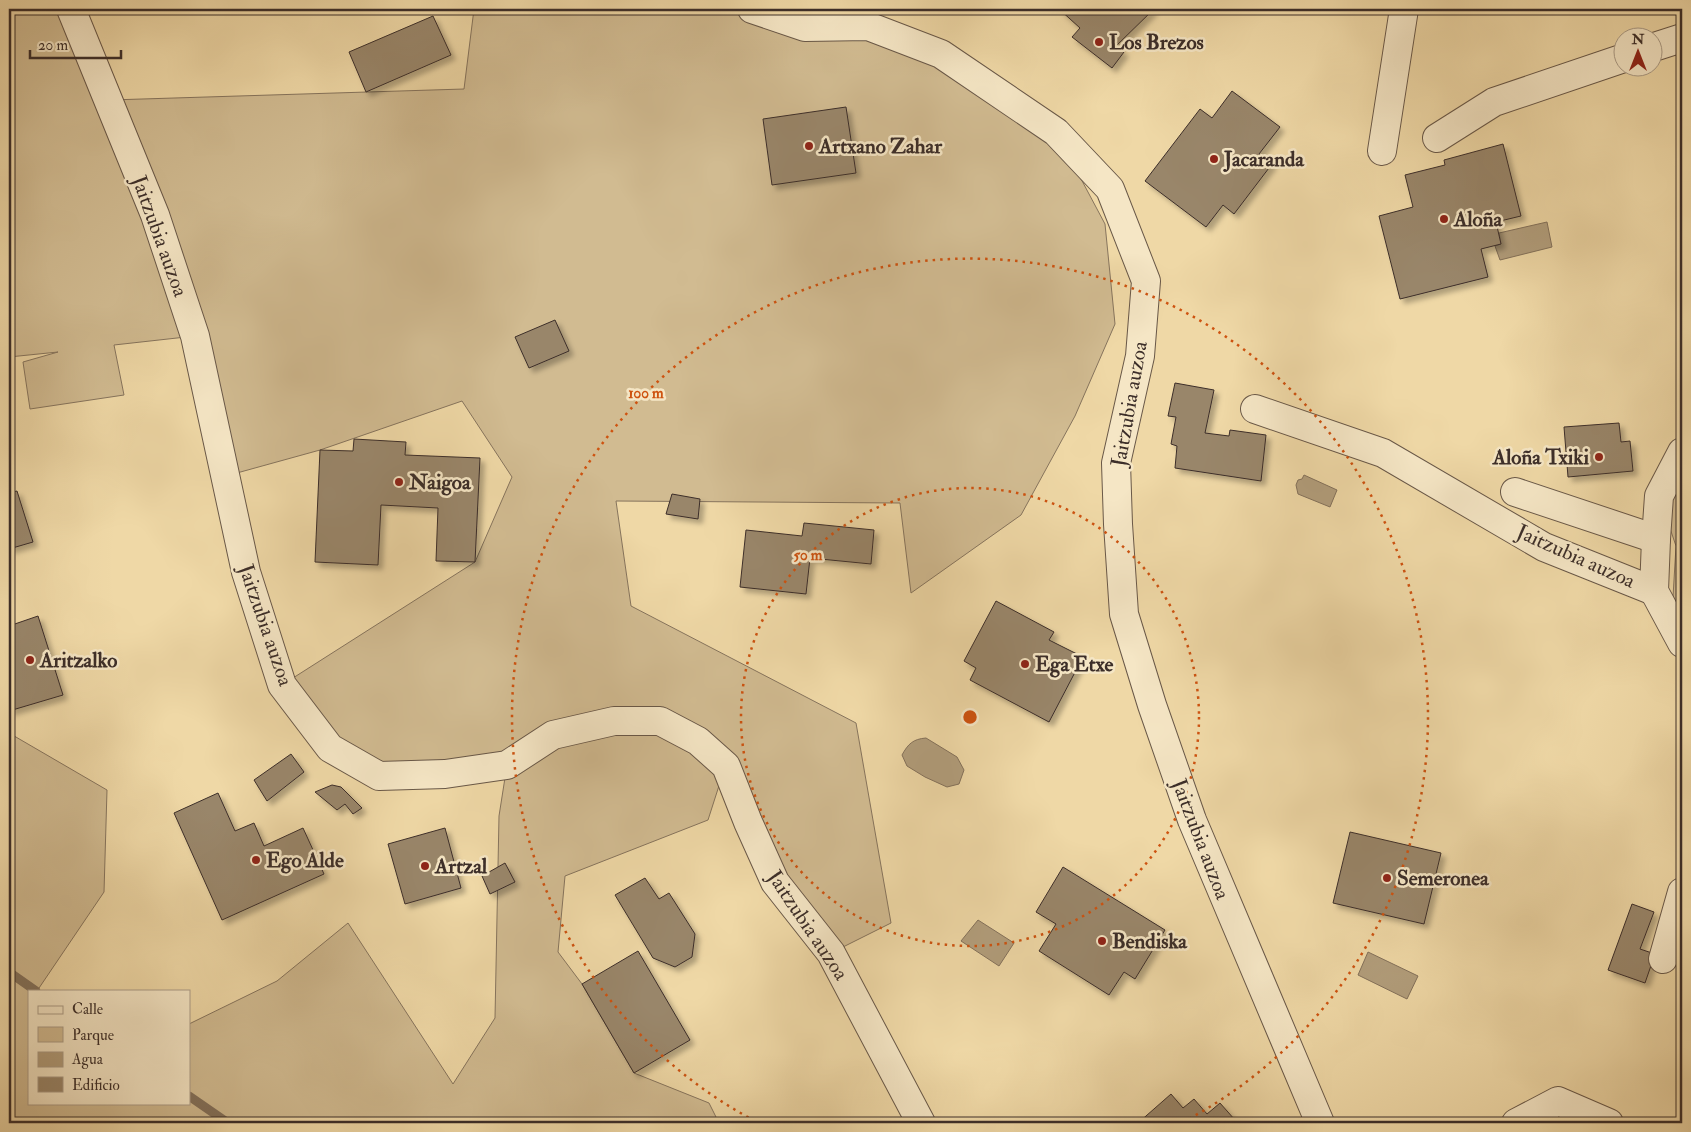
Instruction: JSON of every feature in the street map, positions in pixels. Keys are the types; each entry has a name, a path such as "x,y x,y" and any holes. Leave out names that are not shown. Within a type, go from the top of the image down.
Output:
{"street":[{"name":"Jaitzubia auzoa","path":"71,9 155,215 195,336 246,572 282,685 330,748 380,776 445,774 507,765 553,735 614,721 660,721 698,741 726,766 748,822 775,882 832,953 921,1123"},
{"name":"Jaitzubia auzoa","path":"752,9 806,26 870,17 941,54 1056,132 1110,189 1146,281 1140,356 1116,463 1124,614 1152,705 1192,820 1320,1123"},
{"path":"1382,151 1404,9"},
{"path":"1664,44 1682,38"},
{"path":"1438,138 1494,102 1614,61"},
{"name":"Jaitzubia auzoa","path":"1255,409 1383,453 1544,547 1654,591"},
{"name":"Jaitzubia auzoa","path":"1682,452 1659,496 1654,591 1682,643"},
{"path":"1515,492 1656,539"},
{"path":"1664,959 1682,892"},
{"path":"1516,1123 1558,1101 1609,1123"}],"green space":[{"path":"9,9 74,9 110,100 464,89 474,9 752,9 868,26 1056,132 1105,224 1115,324 1075,416 1021,515 911,593 900,503 616,501 631,606 856,723 891,923 831,953 775,882 725,767 708,820 565,876 558,952 582,984 634,1073 709,1103 719,1123 9,1123 9,733 107,790 104,892 38,990 28,990 28,1104 190,1104 190,1024 277,981 348,923 453,1084 495,1018 499,816 507,765 379,776 282,685 475,562 512,477 462,401 320,450 226,476 195,336 114,345 124,395 30,409 23,362 58,352 9,357"},
{"path":"1682,482 1682,619 1673,597 1676,546 1659,496"}],"water":[{"path":"1547,222 1552,247 1500,260 1495,246 1501,244 1499,233"},
{"path":"1304,475 1337,490 1330,507 1298,494 1296,485 1298,480 1302,479"},
{"path":"926,738 957,757 964,770 959,784 947,787 907,766 902,755 906,748 914,741"},
{"path":"978,920 1014,943 999,966 961,941"},
{"path":"1368,952 1418,976 1407,999 1358,975"}],"building":[{"name":"Los Brezos","path":"1059,9 1154,9 1116,46 1124,52 1112,68 1072,37 1080,28"},
{"path":"433,16 451,55 366,92 349,52"},
{"name":"Jacaranda","path":"1232,91 1280,127 1259,154 1272,164 1234,214 1223,205 1206,227 1145,181 1200,109 1212,118"},
{"name":"Artxano Zahar","path":"846,107 856,173 772,185 763,119"},
{"name":"Aloña","path":"1503,144 1521,216 1496,222 1501,244 1481,249 1488,277 1400,299 1379,216 1413,207 1405,175 1445,165 1444,160"},
{"path":"555,320 569,351 529,368 515,337"},
{"path":"1175,383 1214,390 1205,433 1229,436 1230,430 1266,435 1261,481 1175,468 1177,446 1171,444 1176,417 1168,416"},
{"name":"Aloña Txiki","path":"1619,423 1621,442 1630,441 1633,471 1568,477 1564,427"},
{"name":"Naigoa","path":"354,439 406,442 405,455 480,458 475,562 436,561 438,508 381,505 378,565 315,562 320,450 353,451"},
{"path":"17,491 33,542 9,549 9,493"},
{"path":"672,494 700,499 698,519 666,514"},
{"path":"804,523 874,530 871,564 810,558 806,594 740,587 746,530 802,536"},
{"name":"Ega Etxe","path":"996,601 1054,632 1049,640 1083,657 1049,722 970,680 976,668 964,661"},
{"name":"Aritzalko","path":"38,616 63,695 9,711 9,626"},
{"path":"291,754 304,772 267,801 254,780"},
{"path":"332,785 341,787 362,808 353,814 345,804 337,810 315,792"},
{"name":"Ego Alde","path":"218,793 235,831 254,823 264,846 303,828 324,874 222,920 174,813"},
{"name":"Artzal","path":"445,828 461,888 405,904 388,844"},
{"name":"Semeronea","path":"1350,832 1441,853 1424,924 1333,903"},
{"path":"505,863 515,882 490,894 482,876"},
{"name":"Bendiska","path":"1063,867 1165,930 1135,979 1124,972 1109,995 1039,951 1056,924 1036,912"},
{"path":"645,878 659,899 669,893 695,934 692,957 675,967 653,958 615,895"},
{"path":"1632,904 1654,912 1640,949 1655,954 1645,983 1608,970"},
{"path":"638,951 690,1040 634,1073 582,984"},
{"path":"1682,958 1682,986 1679,986"},
{"path":"1171,1094 1183,1108 1194,1099 1207,1114 1220,1103 1235,1120 1231,1123 1138,1123"}],"waterway":[{"path":"9,972 35,990"},
{"path":"190,1097 228,1123"}],"place":[{"name":"Los Brezos","path":"1099,42"},
{"name":"Artxano Zahar","path":"809,146"},
{"name":"Jacaranda","path":"1214,159"},
{"name":"Aloña","path":"1444,219"},
{"name":"Aloña Txiki","path":"1599,457"},
{"name":"Naigoa","path":"399,482"},
{"name":"Aritzalko","path":"30,660"},
{"name":"Ega Etxe","path":"1025,664"},
{"name":"Ego Alde","path":"256,860"},
{"name":"Artzal","path":"425,866"},
{"name":"Semeronea","path":"1387,878"},
{"name":"Bendiska","path":"1102,941"}]}
